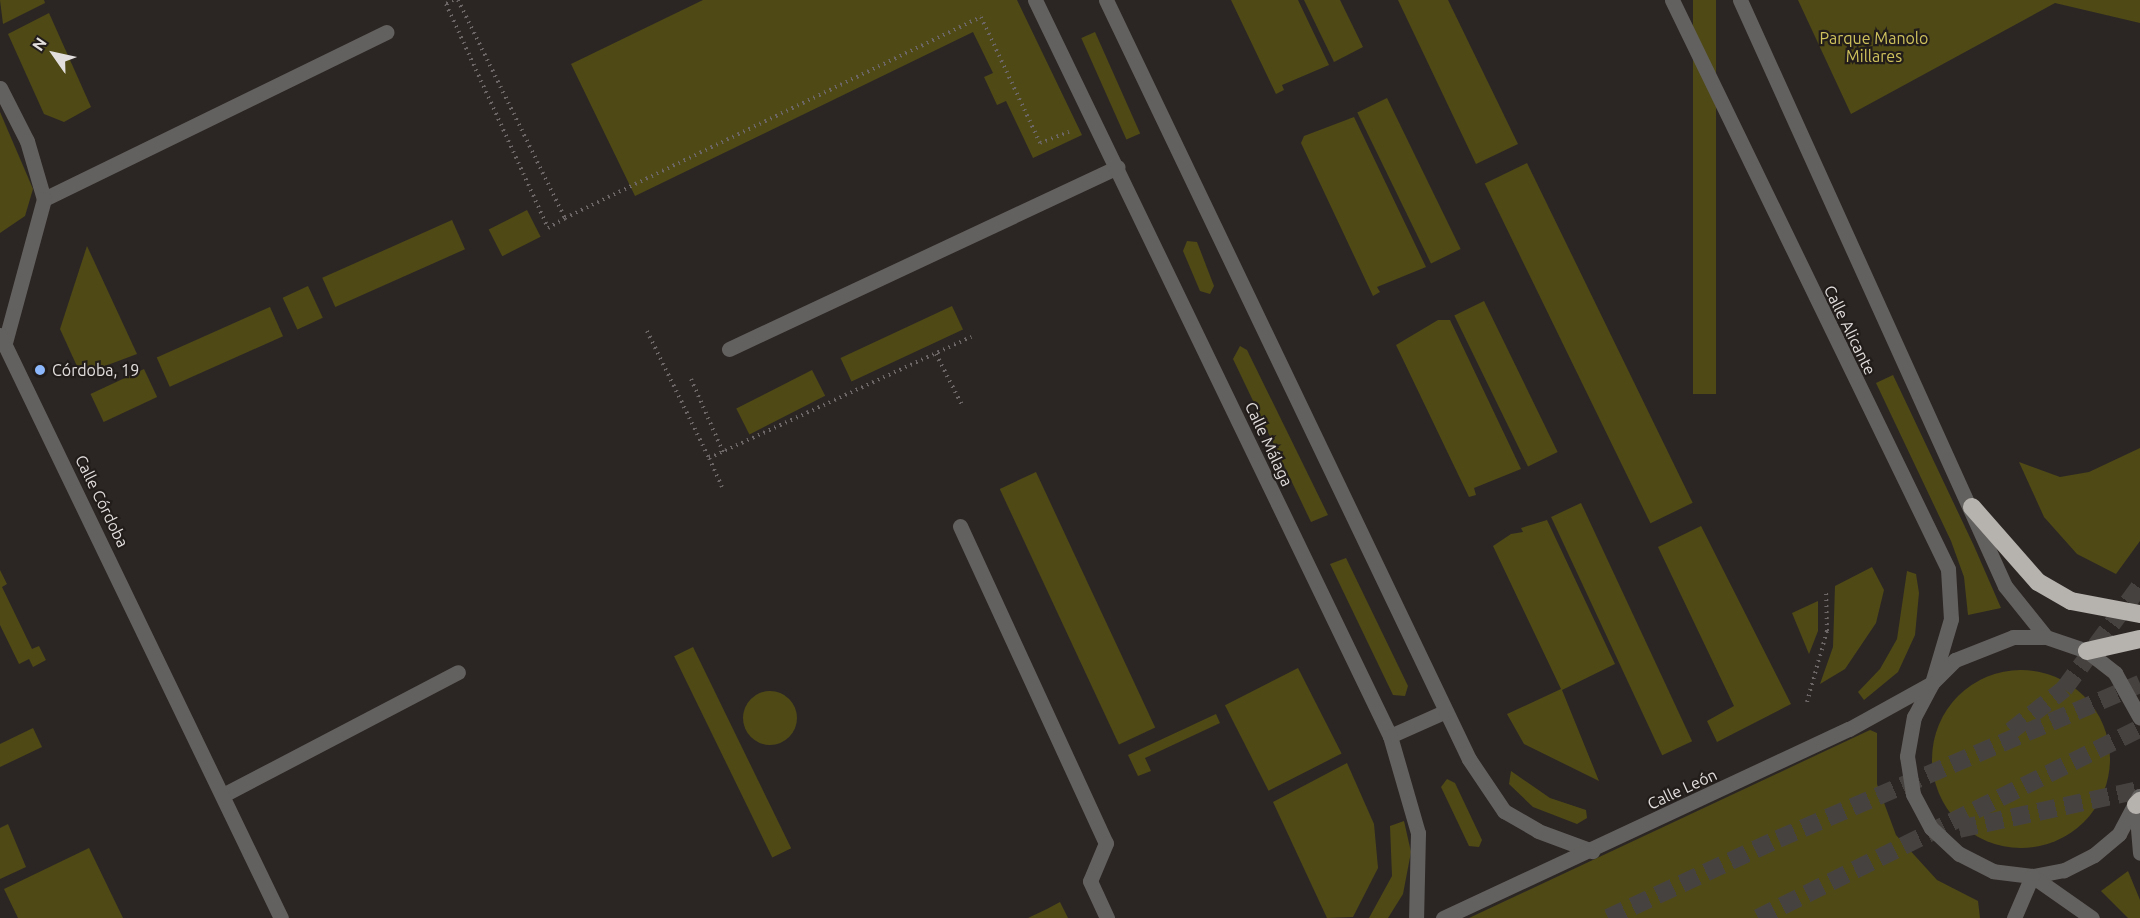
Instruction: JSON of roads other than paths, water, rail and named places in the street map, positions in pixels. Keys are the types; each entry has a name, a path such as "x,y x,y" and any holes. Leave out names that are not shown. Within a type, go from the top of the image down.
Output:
{"highway":[{"path":"1972,507 2038,582 2071,601 2140,614"},
{"path":"2087,651 2140,639"}],"street":[{"name":"Calle Málaga","path":"1035,0 1390,736 1418,833 1416,918"},
{"path":"1106,0 1444,712 1504,812 1538,831 1592,851"},
{"name":"Calle Alicante","path":"1671,0 1948,569 1951,619 1932,683"},
{"path":"1740,0 1972,507 2005,586 2046,637"},
{"path":"0,88 27,141 44,199 387,32"},
{"path":"729,349 1117,167"},
{"name":"Calle Córdoba","path":"44,199 2,339 281,918"},
{"path":"960,526 1106,843 1090,881 1107,918"},
{"path":"2139,800 2119,834 2094,855 2064,870 2032,876 1993,871 1959,854 1931,828 1913,794 1907,756 1914,717 1932,683 1955,660 1982,645 2013,637 2046,637 2087,651 2115,673 2140,718"},
{"path":"223,795 458,672"},
{"name":"Calle León","path":"1443,918 1592,851 1849,729 1932,683"},
{"path":"1390,736 1444,712"},
{"path":"2139,800 2140,853"},
{"path":"2014,918 2032,876"},
{"path":"2032,876 2092,918"}],"tunnel":[{"path":"2011,731 2064,689 2140,586"},
{"path":"1608,918 1778,839 2140,684"},
{"path":"1758,918 2140,728"},
{"path":"1959,829 2140,790"}],"place":[{"name":"Córdoba, 19","path":"40,370"}],"park label":[{"name":"Parque Manolo Millares","path":"1874,47"}]}
